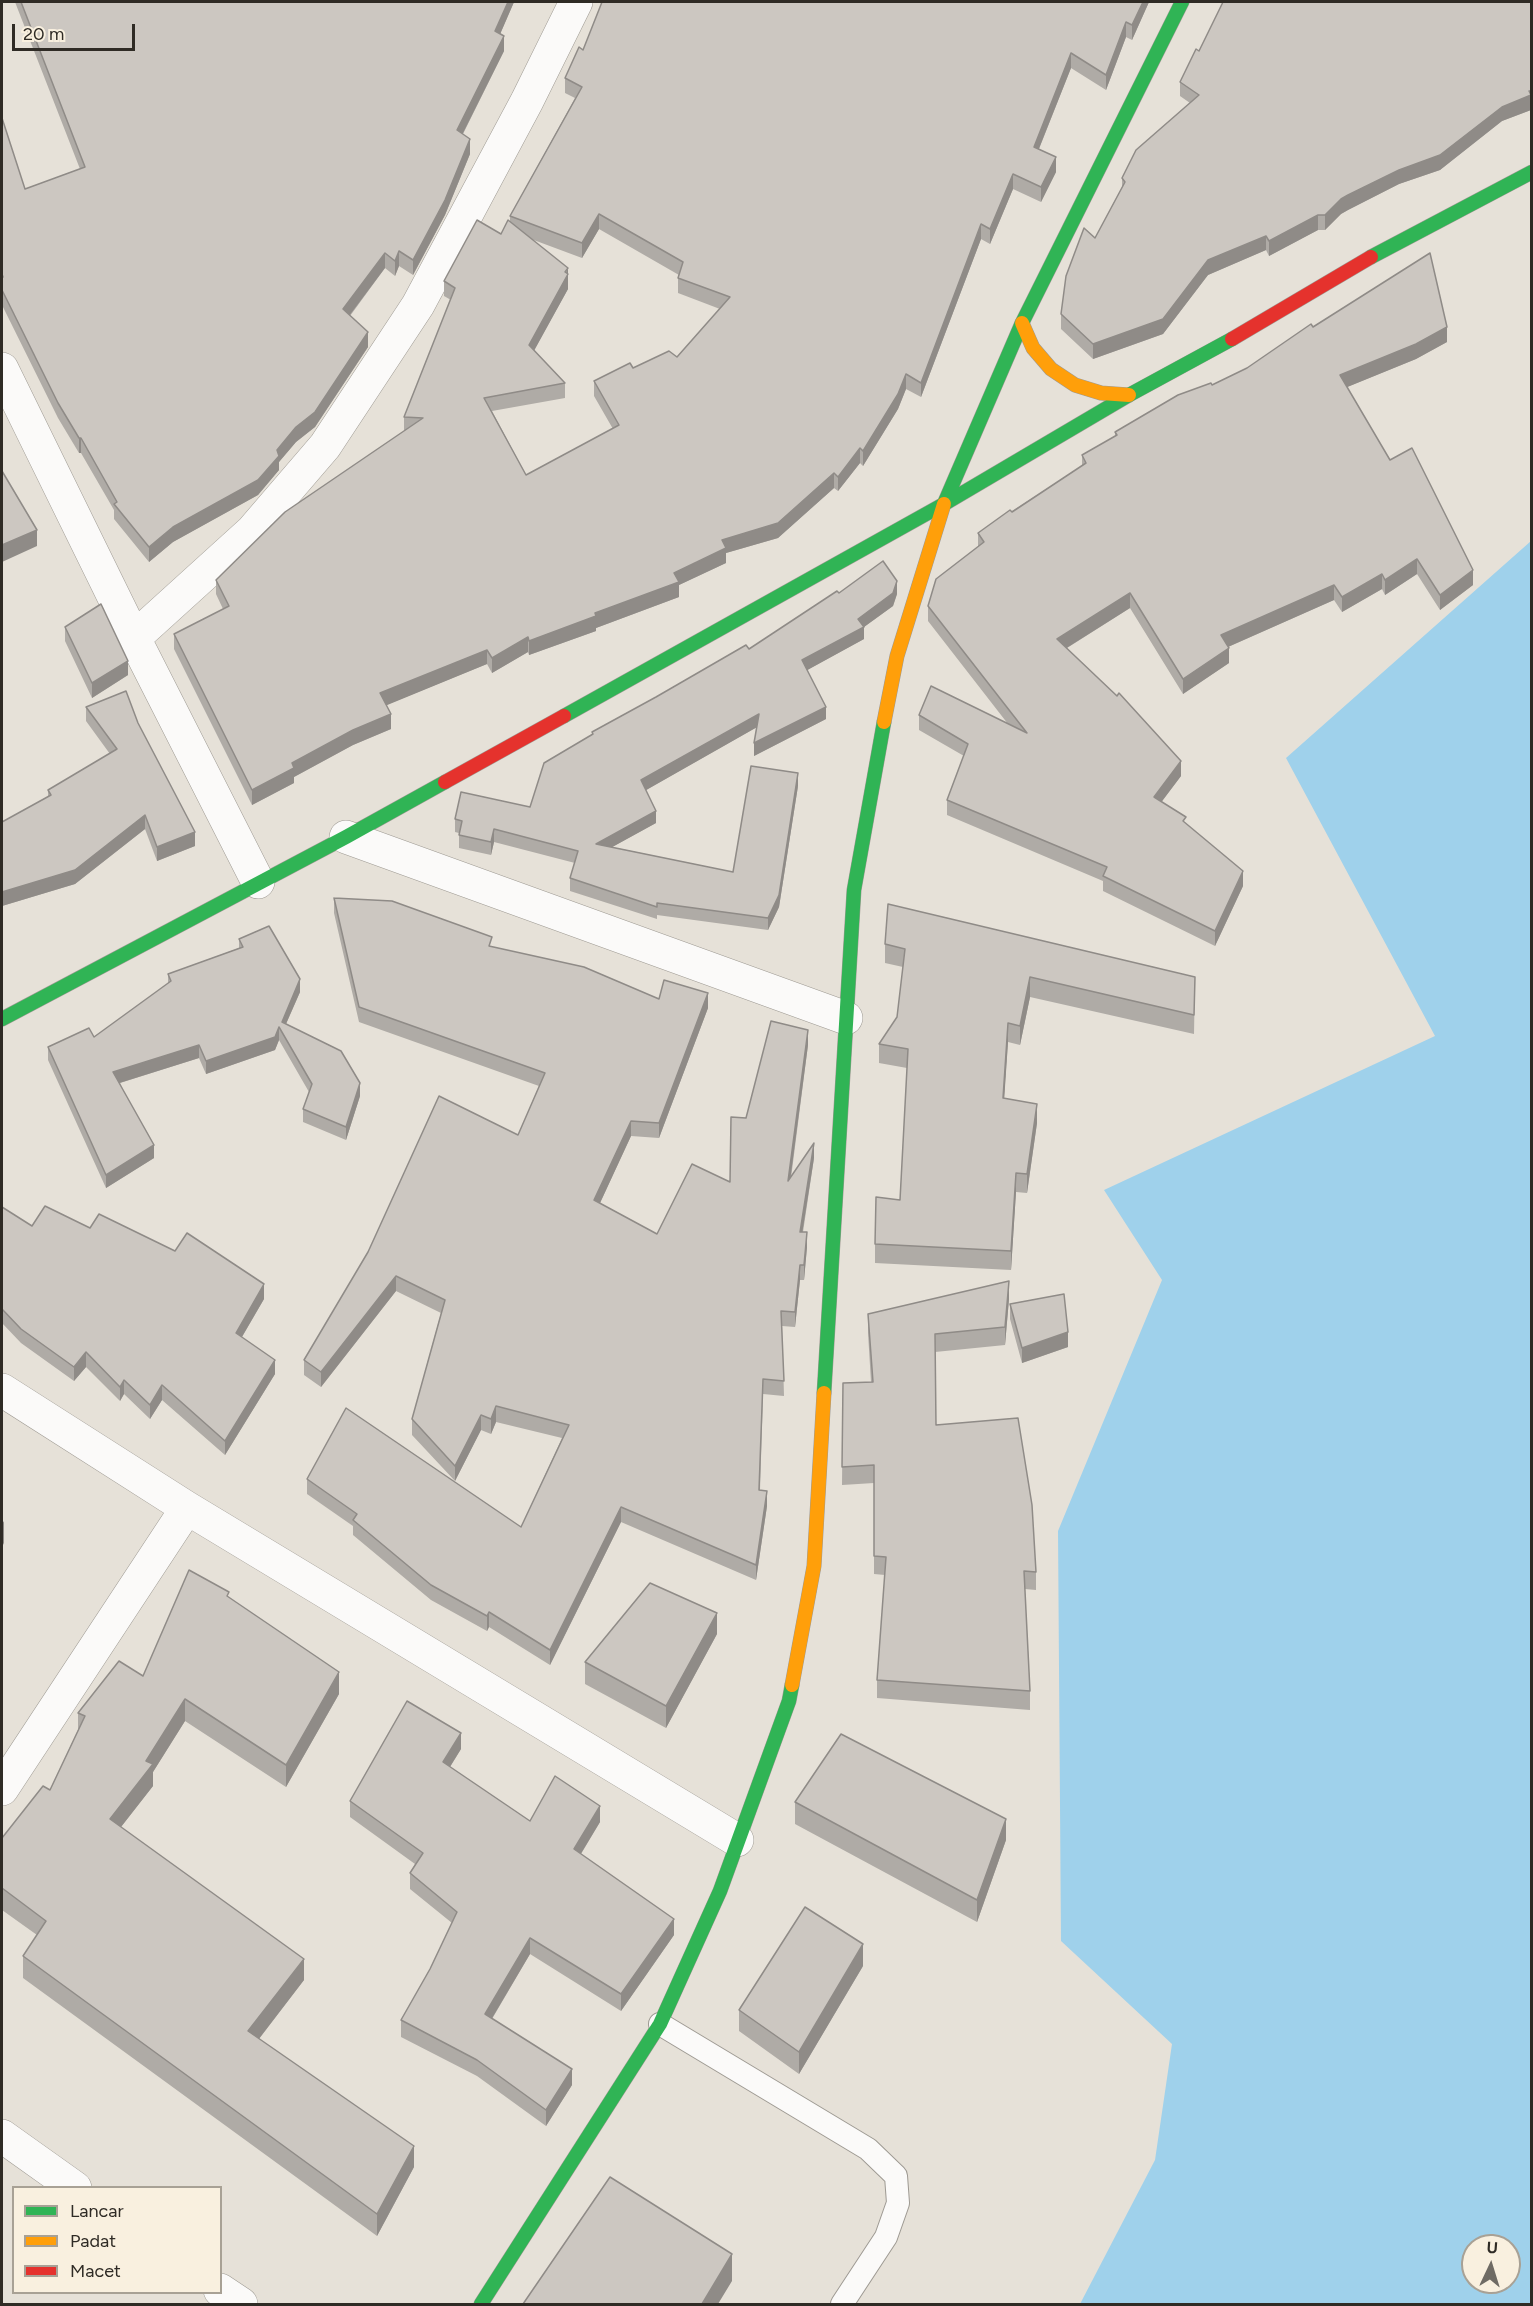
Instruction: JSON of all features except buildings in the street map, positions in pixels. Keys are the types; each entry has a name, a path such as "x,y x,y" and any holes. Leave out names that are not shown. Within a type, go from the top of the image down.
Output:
{"main road":[{"path":"481,2304 660,2024 720,1891 789,1701 814,1566 854,890 871,786 897,656 944,504 1022,323 1182,2"},
{"path":"2,1019 346,837 944,504 1385,248 1532,172"},
{"path":"1022,323 1033,348 1051,369 1075,385 1101,393 1129,395"}],"street":[{"path":"134,638 252,531 325,446 418,305 527,101 576,2"},
{"path":"2,369 134,638 258,882"},
{"path":"346,837 846,1018"},
{"path":"2,1390 187,1508 737,1840"},
{"path":"2,1789 187,1508"},
{"path":"2,2136 74,2186"},
{"path":"222,2291 241,2304"}],"lane":[{"path":"660,2024 868,2149 896,2176 898,2203 886,2237 842,2304"}],"water":[{"path":"1531,541 1531,2304 1080,2304 1155,2160 1172,2044 1061,1941 1058,1531 1162,1280 1104,1190 1435,1036 1286,758"}],"traffic: fast":[{"path":"944,504 1022,323 1182,2"},
{"path":"1371,257 1532,172"},
{"path":"564,716 944,504 1129,395 1232,339"},
{"path":"824,1393 854,890 884,722"},
{"path":"2,1019 445,782"},
{"path":"481,2304 660,2024 720,1891 789,1701 792,1685"}],"traffic: slow":[{"path":"1022,323 1033,348 1051,369 1075,385 1101,393 1129,395"},
{"path":"884,722 897,656 944,504"},
{"path":"792,1685 814,1566 824,1393"}],"traffic: jam":[{"path":"1232,339 1371,257"},
{"path":"445,782 564,716"}]}
